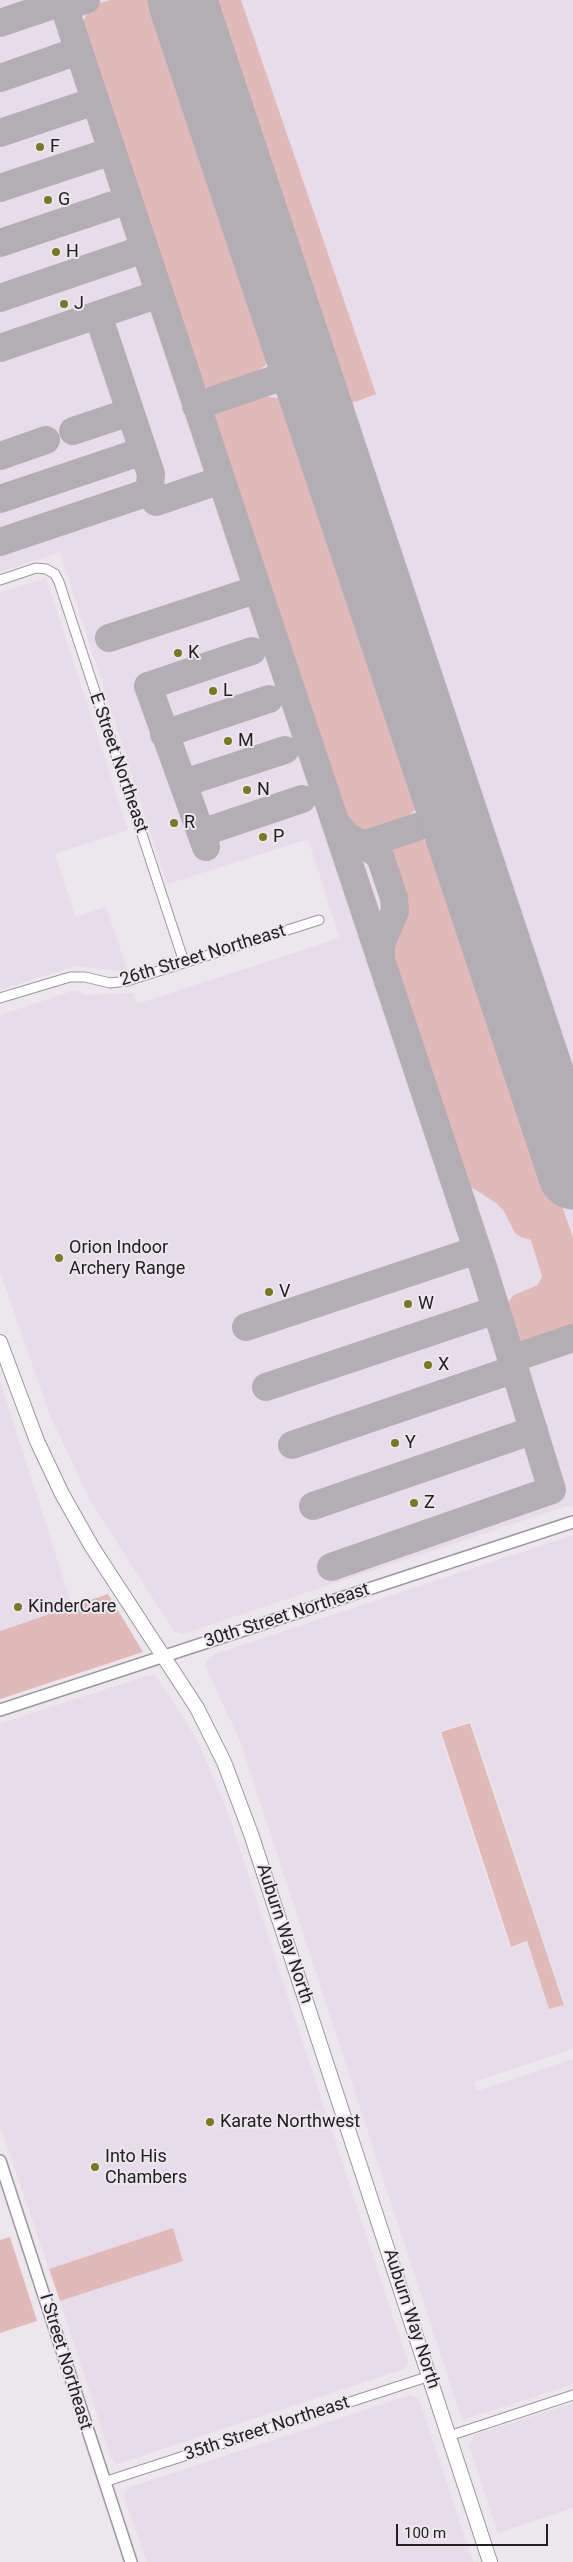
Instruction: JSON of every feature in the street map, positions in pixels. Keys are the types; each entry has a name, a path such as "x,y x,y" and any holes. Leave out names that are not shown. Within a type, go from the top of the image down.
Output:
{"main road":[{"name":"Auburn Way North","path":"0,1342 37,1441 62,1494 92,1547 165,1656 210,1731 235,1791 490,2562"}],"street":[{"name":"E Street Northeast","path":"0,580 25,570 46,569 55,574 59,582 184,962"},
{"name":"26th Street Northeast","path":"0,998 70,977 85,977 117,983 319,920"},
{"name":"30th Street Northeast","path":"0,1710 573,1522"},
{"name":"I Street Northeast","path":"0,2162 131,2562"},
{"name":"35th Street Northeast","path":"104,2482 430,2376"},
{"path":"449,2436 573,2395"}],"shaded area":[{"path":"0,0 573,0 573,1504 182,1634 174,1631 91,1502 49,1413 0,1271 0,1015 75,990 87,995 133,993 137,1004 340,938 308,839 167,884 60,552 0,572"},
{"path":"111,0 153,0 163,10 271,333 271,353 265,366 244,379 217,389 201,386 83,38 81,24 88,13 100,3"},
{"path":"201,0 241,0 376,394 336,409 315,355"},
{"path":"264,396 283,399 297,409 420,783 420,805 406,818 392,826 370,832 354,830 346,824 278,622 232,494 214,433 215,414 235,402"},
{"path":"46,578 128,830 55,854 75,917 106,907 128,972 75,966 0,990 0,593"},
{"path":"423,840 437,846 444,855 573,1238 573,1334 545,1343 514,1347 502,1321 503,1308 514,1295 538,1285 542,1276 531,1240 515,1233 504,1211 496,1203 462,1181 388,960 387,952 401,918 402,906 385,851 393,844"},
{"path":"0,1381 72,1606 0,1631"},
{"path":"573,1535 573,2049 474,2082 477,2091 573,2059 573,2384 462,2420 241,1743 205,1665 207,1660 215,1654","holes":["471,1721 565,2005 549,2010 527,1943 510,1948 439,1731"]},
{"path":"108,1594 143,1652 0,1699 0,1631"},
{"path":"149,1675 155,1675 195,1736 225,1805 408,2363 404,2369 117,2464 112,2460 60,2301 183,2261 172,2229 49,2269 0,2125 0,1724"},
{"path":"470,1723 564,2005 549,2009 527,1941 511,1947 441,1732"},
{"path":"173,2228 183,2261 60,2301 49,2269"},
{"path":"10,2237 37,2321 0,2333 0,2240"},
{"path":"411,2395 419,2399 473,2562 147,2562 124,2497 125,2491 130,2487"},
{"path":"573,2403 573,2508 498,2533 469,2445 475,2435"}],"taxiway":[{"path":"62,0 483,1267 552,1490 331,1567"},
{"path":"64,7 86,0"},
{"path":"0,23 62,2"},
{"path":"0,78 78,51"},
{"path":"0,133 95,101"},
{"path":"0,188 112,151"},
{"path":"0,243 128,200"},
{"path":"0,298 144,249"},
{"path":"0,348 159,294"},
{"path":"98,315 151,474 150,485 156,502 221,480"},
{"path":"196,406 305,369"},
{"path":"73,431 130,412"},
{"path":"0,456 46,440"},
{"path":"0,499 143,451"},
{"path":"0,542 152,491"},
{"path":"109,638 258,589"},
{"path":"206,847 148,686 252,651"},
{"path":"164,734 269,699"},
{"path":"184,783 285,750"},
{"path":"201,833 302,799"},
{"path":"351,849 453,815"},
{"path":"335,822 347,836 375,852 381,859 394,898 395,911 381,944 381,960"},
{"path":"246,1327 477,1250"},
{"path":"266,1387 496,1310"},
{"path":"511,1359 573,1338"},
{"path":"292,1445 515,1369"},
{"path":"313,1506 534,1430"}],"runway":[{"path":"182,0 573,1175"}],"place":[{"name":"F","path":"40,147"},
{"name":"G","path":"48,200"},
{"name":"H","path":"56,252"},
{"name":"J","path":"64,304"},
{"name":"K","path":"178,653"},
{"name":"L","path":"213,691"},
{"name":"M","path":"228,741"},
{"name":"N","path":"247,790"},
{"name":"R","path":"174,823"},
{"name":"P","path":"263,837"},
{"name":"Orion Indoor Archery Range","path":"59,1258"},
{"name":"V","path":"269,1292"},
{"name":"W","path":"408,1304"},
{"name":"X","path":"428,1365"},
{"name":"Y","path":"395,1443"},
{"name":"Z","path":"414,1503"},
{"name":"KinderCare","path":"18,1607"},
{"name":"Karate Northwest","path":"210,2122"},
{"name":"Into His Chambers","path":"95,2167"}]}
